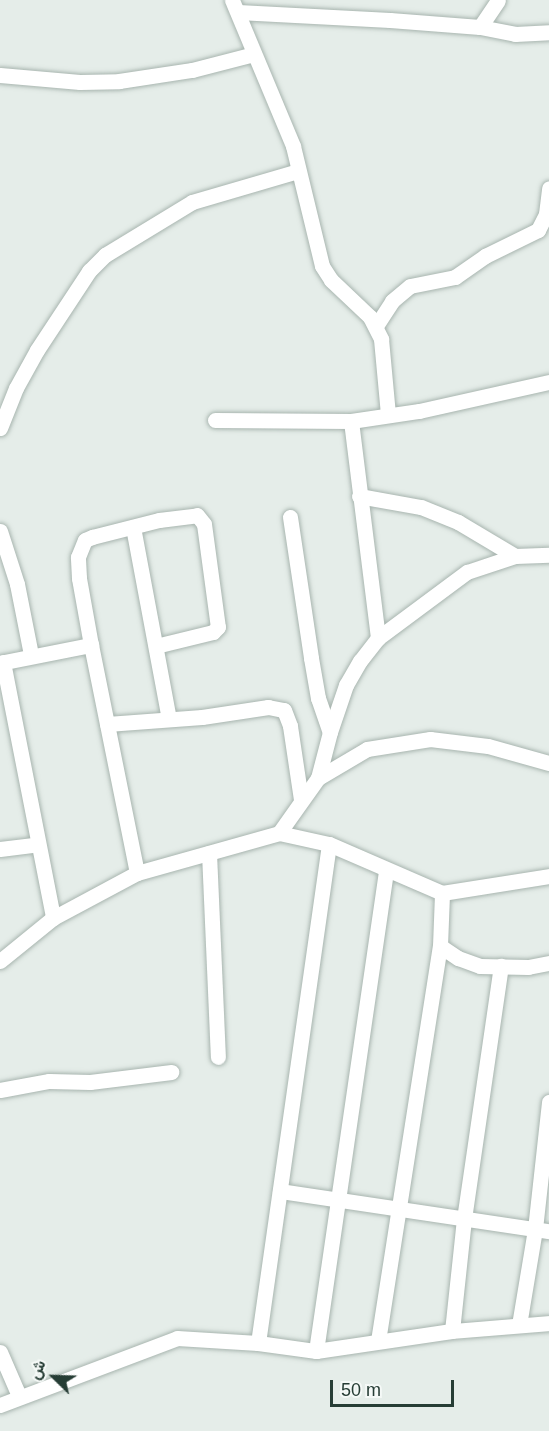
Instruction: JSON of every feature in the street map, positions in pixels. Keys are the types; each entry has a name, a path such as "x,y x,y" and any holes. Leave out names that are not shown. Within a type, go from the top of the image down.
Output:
{"street":[{"path":"480,27 498,0"},
{"path":"387,415 384,363 376,326 325,271 293,146 235,6 480,27 515,34 549,33"},
{"path":"0,75 81,82 119,81 192,70 254,54"},
{"path":"0,428 16,388 37,350 89,272 105,255 192,202 298,171"},
{"path":"376,326 392,301 410,286 454,277 485,256 538,230 546,214 549,188"},
{"path":"215,420 351,421 419,411 549,382"},
{"path":"351,421 378,638"},
{"path":"359,496 421,507 458,522 515,556"},
{"path":"137,873 77,564 85,540 92,537 192,515 200,517 204,524 218,627 213,632 156,646"},
{"path":"290,517 310,658 318,699 330,732"},
{"path":"133,527 170,719"},
{"path":"0,531 3,549 17,584 31,655"},
{"path":"279,833 318,778 330,732 346,686 360,661 378,638 468,572 515,556 549,555"},
{"path":"53,918 2,662 91,645"},
{"path":"107,724 268,707 284,710 290,726 302,800"},
{"path":"318,778 367,749 430,739 488,746 549,763"},
{"path":"0,962 53,918 137,873 279,833 329,844 442,893 549,876"},
{"path":"0,849 38,844"},
{"path":"258,1343 329,844"},
{"path":"209,853 218,1057"},
{"path":"316,1351 386,870"},
{"path":"378,1341 440,946 442,893"},
{"path":"440,946 458,958 480,966 528,967 549,963"},
{"path":"452,1331 464,1219 501,966"},
{"path":"0,1090 50,1081 90,1082 171,1072"},
{"path":"519,1325 542,1230 549,1102"},
{"path":"280,1191 542,1230"},
{"path":"0,1405 177,1338 258,1343 316,1351 452,1331 549,1323"},
{"path":"0,1352 19,1396"}]}
